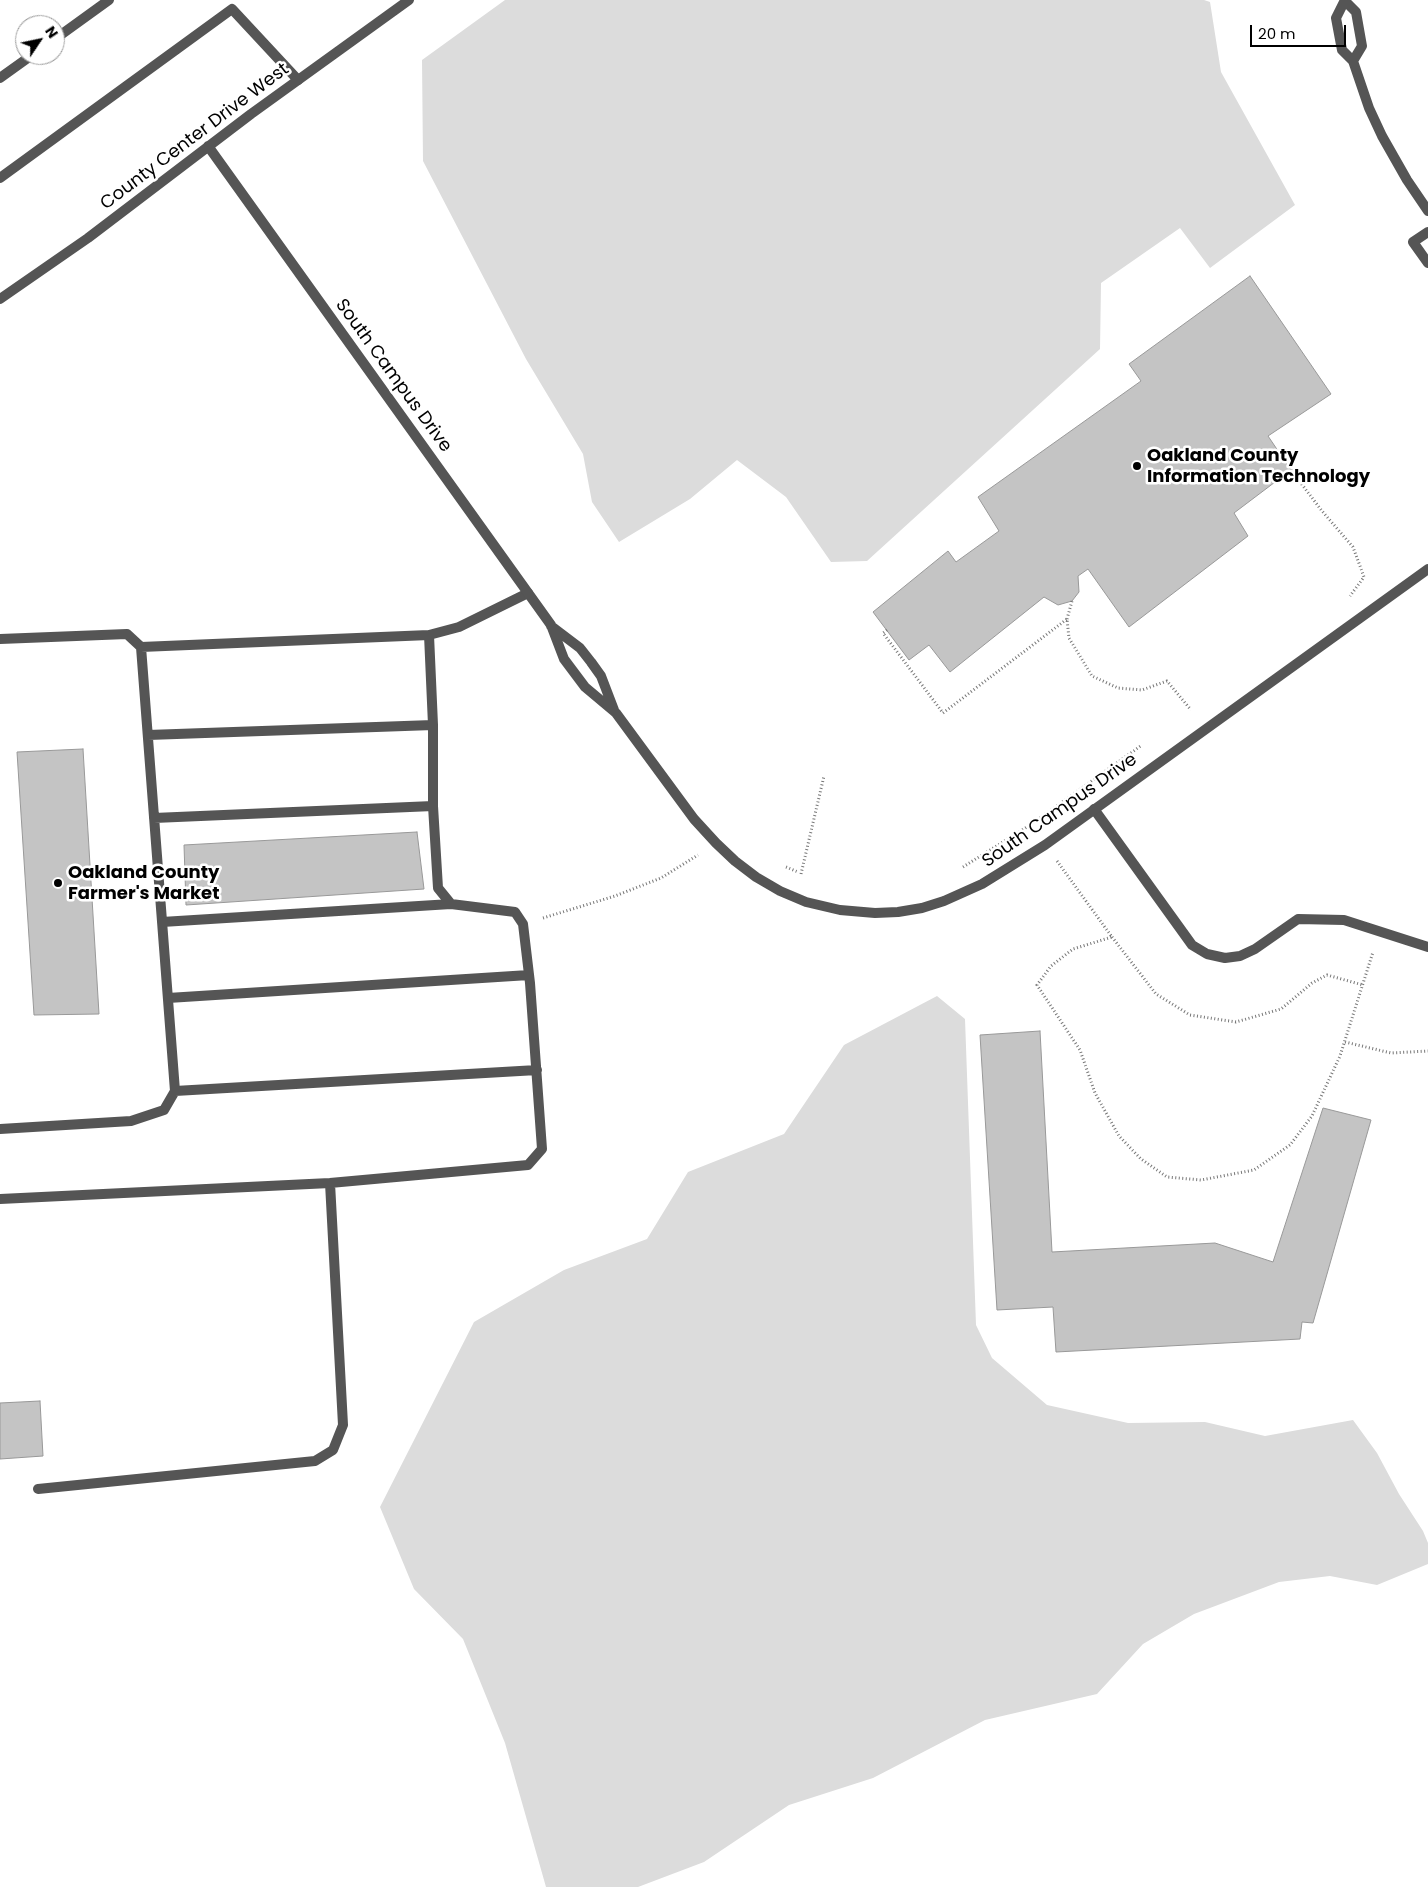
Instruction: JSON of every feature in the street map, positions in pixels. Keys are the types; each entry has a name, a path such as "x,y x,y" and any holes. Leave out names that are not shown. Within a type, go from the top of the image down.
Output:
{"street":[{"path":"65,32 108,0"},
{"path":"226,0 232,10 298,80"},
{"name":"County Center Drive West","path":"0,299 88,238 208,146 409,0"},
{"path":"1353,61 1362,46 1356,12 1345,0 1336,18 1342,50 1353,61 1369,108 1382,136 1407,180 1428,211"},
{"path":"0,178 232,10"},
{"path":"0,78 18,65"},
{"name":"South Campus Drive","path":"208,146 551,625 564,659 585,687 616,713 674,792 716,844 756,877 780,891 806,902 840,910 875,913 922,908 944,901 997,876 1045,845 1428,569"},
{"path":"1428,232 1413,242 1428,264"},
{"path":"141,647 429,635 459,627 528,593"},
{"name":"South Campus Drive","path":"551,625 580,648 591,662 601,676 616,713"},
{"path":"0,639 127,634 141,647 175,1091 164,1110 131,1121 0,1129"},
{"path":"429,635 433,725 433,806 438,888 451,904"},
{"path":"148,735 433,725"},
{"path":"154,818 433,806"},
{"path":"1094,809 1192,945 1207,954 1225,958 1240,956 1256,949 1298,919 1344,920 1428,947"},
{"path":"0,1199 330,1182 528,1165 542,1149 538,1070 529,975 523,924 515,912 451,904 162,922"},
{"path":"168,998 529,975"},
{"path":"175,1091 538,1070"},
{"path":"38,1489 315,1461 333,1450 343,1426 330,1182"}],"path":[{"path":"1291,470 1322,511 1353,547 1364,577 1348,600"},
{"path":"1072,601 1068,618 1069,638 1092,676 1118,688 1142,690 1167,681 1191,710 1183,716"},
{"path":"887,630 883,633 943,713 1068,618"},
{"path":"962,867 1030,825 1143,744"},
{"path":"801,874 824,776"},
{"path":"1030,825 1156,994 1190,1015 1236,1022 1281,1009 1312,983 1327,975 1363,985"},
{"path":"523,924 615,896 661,878 716,844"},
{"path":"778,863 808,879"},
{"path":"1112,937 1073,949 1051,966 1036,985 1080,1050 1095,1093 1119,1136 1141,1159 1167,1177 1201,1180 1254,1170 1290,1145 1312,1116 1340,1056 1379,931"},
{"path":"1345,1042 1391,1053 1428,1051"}],"shaded area":[{"path":"505,0 1204,0 1210,2 1221,72 1295,205 1210,268 1180,228 1101,283 1100,349 867,561 831,562 786,497 737,460 690,499 619,542 592,502 583,454 526,359 423,161 422,60"},
{"path":"937,996 965,1019 976,1325 992,1358 1047,1405 1128,1423 1205,1422 1265,1436 1353,1420 1377,1453 1399,1494 1423,1531 1428,1543 1428,1564 1377,1585 1330,1576 1279,1582 1194,1614 1143,1644 1097,1694 985,1720 873,1778 789,1805 704,1862 638,1887 546,1887 505,1743 463,1639 414,1589 380,1507 474,1322 564,1270 647,1239 688,1172 784,1134 844,1045"}],"building":[{"path":"1250,276 1331,394 1268,436 1291,470 1234,513 1248,536 1129,627 1088,569 1078,576 1079,592 1072,601 1058,605 1044,597 950,672 929,645 909,660 873,612 948,551 956,562 999,531 978,497 1141,381 1129,364"},
{"name":"Oakland County Farmer's Market","path":"83,749 99,1014 34,1015 17,752"},
{"name":"Oakland County Farmer's Market","path":"417,832 424,889 186,905 184,845"},
{"path":"1040,1031 1052,1252 1215,1243 1273,1262 1323,1108 1371,1120 1313,1323 1302,1322 1300,1339 1056,1352 1053,1307 997,1310 980,1035"},
{"path":"40,1401 43,1456 0,1459 0,1403"}],"place":[{"name":"Oakland County Information Technology","path":"1137,466"},
{"name":"Oakland County Farmer's Market","path":"58,883"}]}
